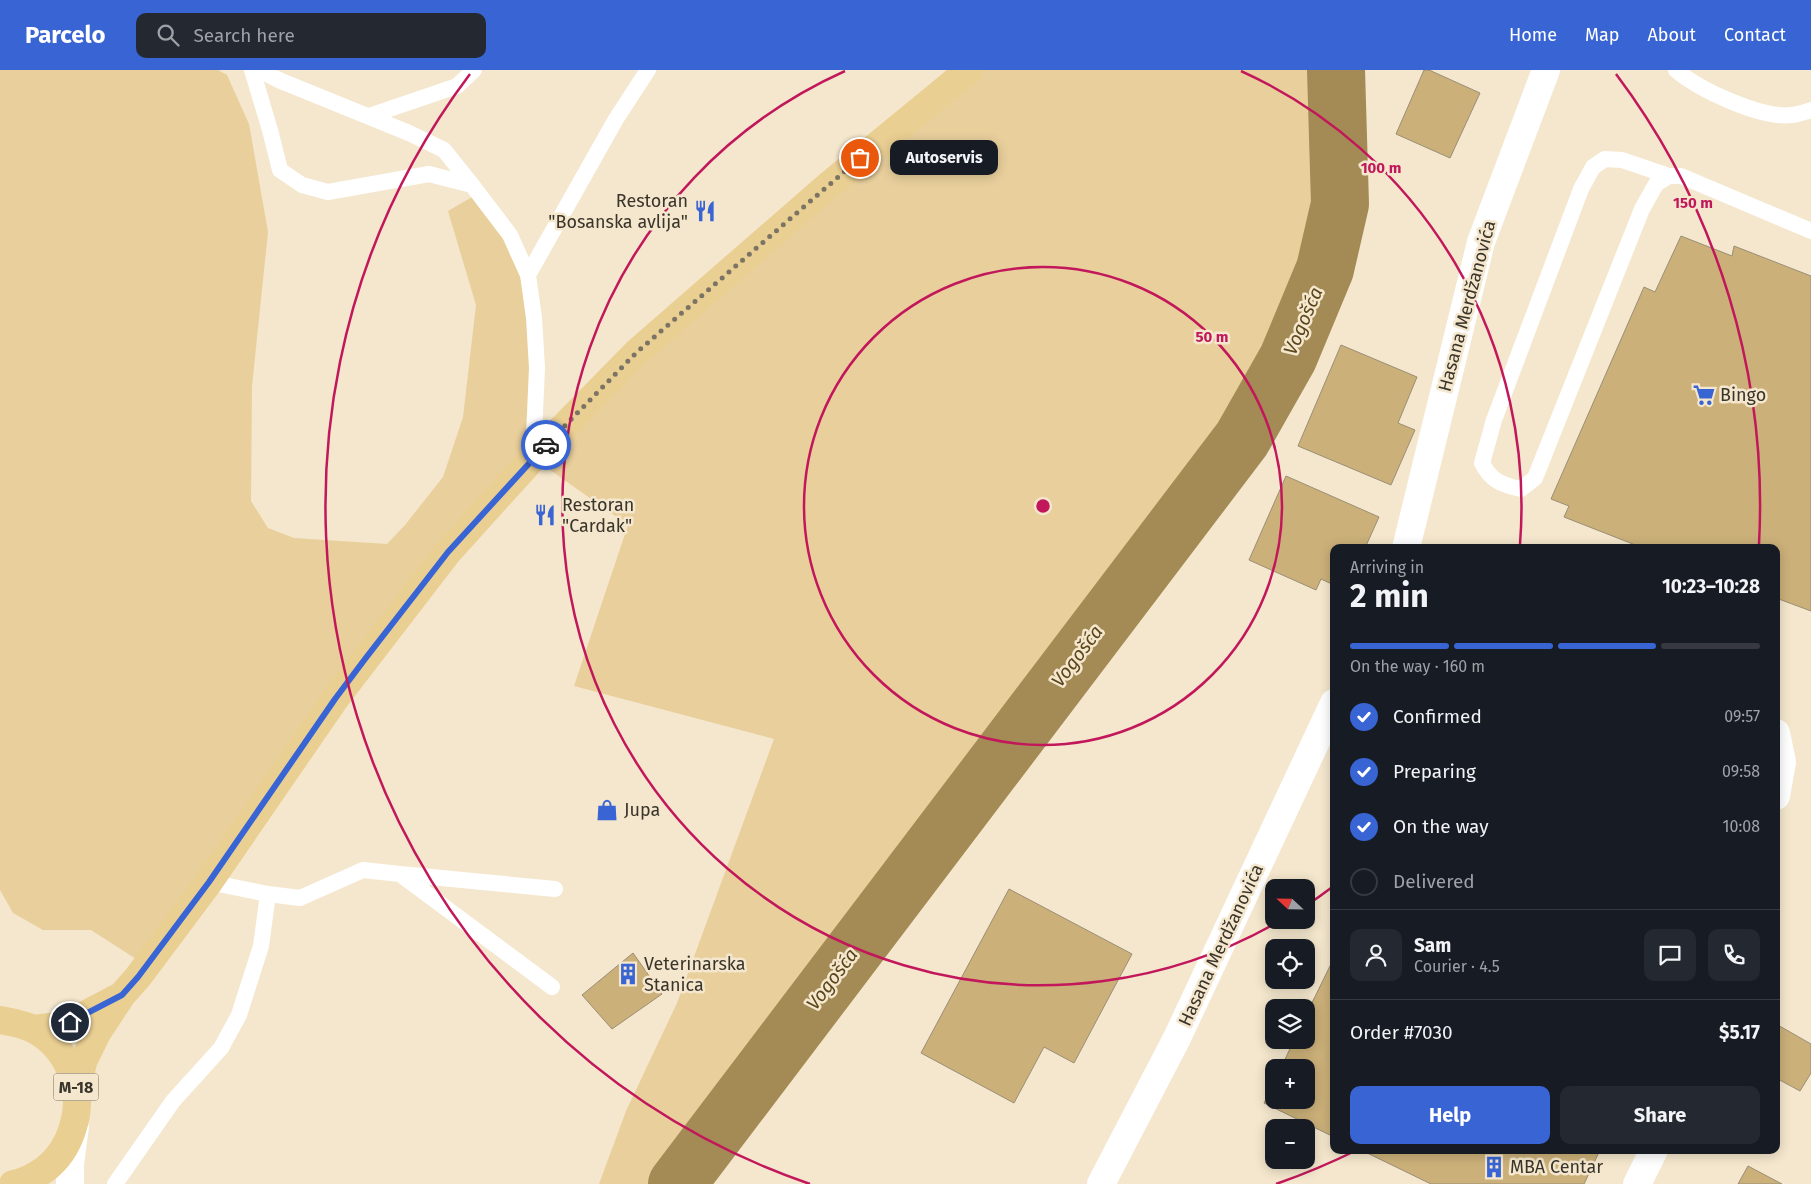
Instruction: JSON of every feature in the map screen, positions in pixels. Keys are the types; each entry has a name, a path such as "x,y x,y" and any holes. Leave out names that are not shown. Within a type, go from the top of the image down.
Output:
{"main road":[{"name":"M-18","path":"25,1182 54,1163 69,1140 84,1062 97,1033 122,995 138,977 209,882 335,699 448,552 533,458 637,352 830,184 969,70"},
{"name":"M-18","path":"34,1029 58,1026 81,1017 122,995"},
{"name":"M-18","path":"0,1020 15,1022 34,1029 54,1044 68,1065 77,1102"}],"street":[{"name":"Hasana Merdžanovića","path":"1410,544 1481,242 1546,70"},
{"name":"Hasana Merdžanovića","path":"1101,1184 1177,1038 1330,712"},
{"path":"1780,752 1782,762 1780,773"},
{"path":"70,1184 70,1164 77,1102"},
{"path":"1637,1184 1652,1154"}],"lane":[{"path":"252,70 280,170 302,185 328,192 428,174 472,185"},
{"path":"260,70 281,81 410,133 444,150 510,235 528,275 534,318 537,368 533,458"},
{"path":"369,116 457,86 474,70"},
{"path":"528,275 616,120 648,70"},
{"path":"1676,70 1690,80 1722,97 1763,112 1792,115 1811,110"},
{"path":"1669,176 1656,184 1642,209 1535,478 1521,489 1504,485 1488,476 1482,463 1494,420 1582,189 1593,166 1604,159 1622,160 1669,176 1681,176 1811,231"},
{"path":"209,882 268,894 300,898 363,870 556,889"},
{"path":"400,874 552,987"},
{"path":"115,1184 173,1101 221,1048 239,1016 261,946 268,894"}],"shaded area":[{"path":"0,70 218,70 227,75 249,124 268,232 252,386 251,501 268,528 294,538 387,544 405,525 443,477 463,417 476,305 448,211 479,193 528,275 533,457 970,70 1336,70 1340,204 1325,269 1288,358 1242,439 677,1184 599,1184 626,1111 677,1003 774,739 574,686 628,525 533,458 147,966 91,930 43,930 13,913 0,890"}],"building":[{"path":"1424,70 1429,70 1480,93 1450,158 1396,134"},
{"name":"Bingo","path":"1681,236 1732,256 1734,246 1811,276 1811,611 1780,599 1780,544 1633,544 1564,517 1569,506 1551,499 1644,287 1655,292"},
{"path":"1341,345 1417,377 1398,423 1415,430 1391,485 1298,446"},
{"path":"1286,476 1379,517 1367,544 1330,544 1330,583 1321,579 1316,590 1249,560"},
{"path":"1009,889 1132,954 1074,1063 1044,1047 1014,1103 921,1053"},
{"name":"Veterinarska Stanica","path":"633,953 662,994 612,1029 582,995"},
{"path":"1330,966 1330,1135 1315,1128 1315,1119 1297,1119 1276,1109 1315,1109 1315,1059 1285,1059 1290,1049 1315,1049 1314,999"},
{"path":"1780,1026 1811,1044 1811,1073 1800,1091 1780,1080"},
{"name":"MBA Centar","path":"1369,1154 1598,1154 1584,1184 1431,1184"},
{"path":"1748,1166 1782,1184 1738,1184"}],"waterway":[{"name":"Vogošća","path":"677,1184 1242,439 1288,358 1325,269 1340,204 1336,70"}],"way so far":[{"path":"546,445 637,352 860,158"}],"place":[{"name":"Autoservis","path":"860,158"},
{"name":"Restoran \"Bosanska avlija\"","path":"705,211"},
{"name":"Bingo","path":"1704,395"},
{"name":"Restoran \"Cardak\"","path":"545,515"},
{"name":"Jupa","path":"607,810"},
{"name":"Veterinarska Stanica","path":"628,974"},
{"name":"MBA Centar","path":"1494,1167"}],"route":[{"path":"70,1022 122,995 138,977 209,882 335,699 365,659 448,552 546,445"}]}
